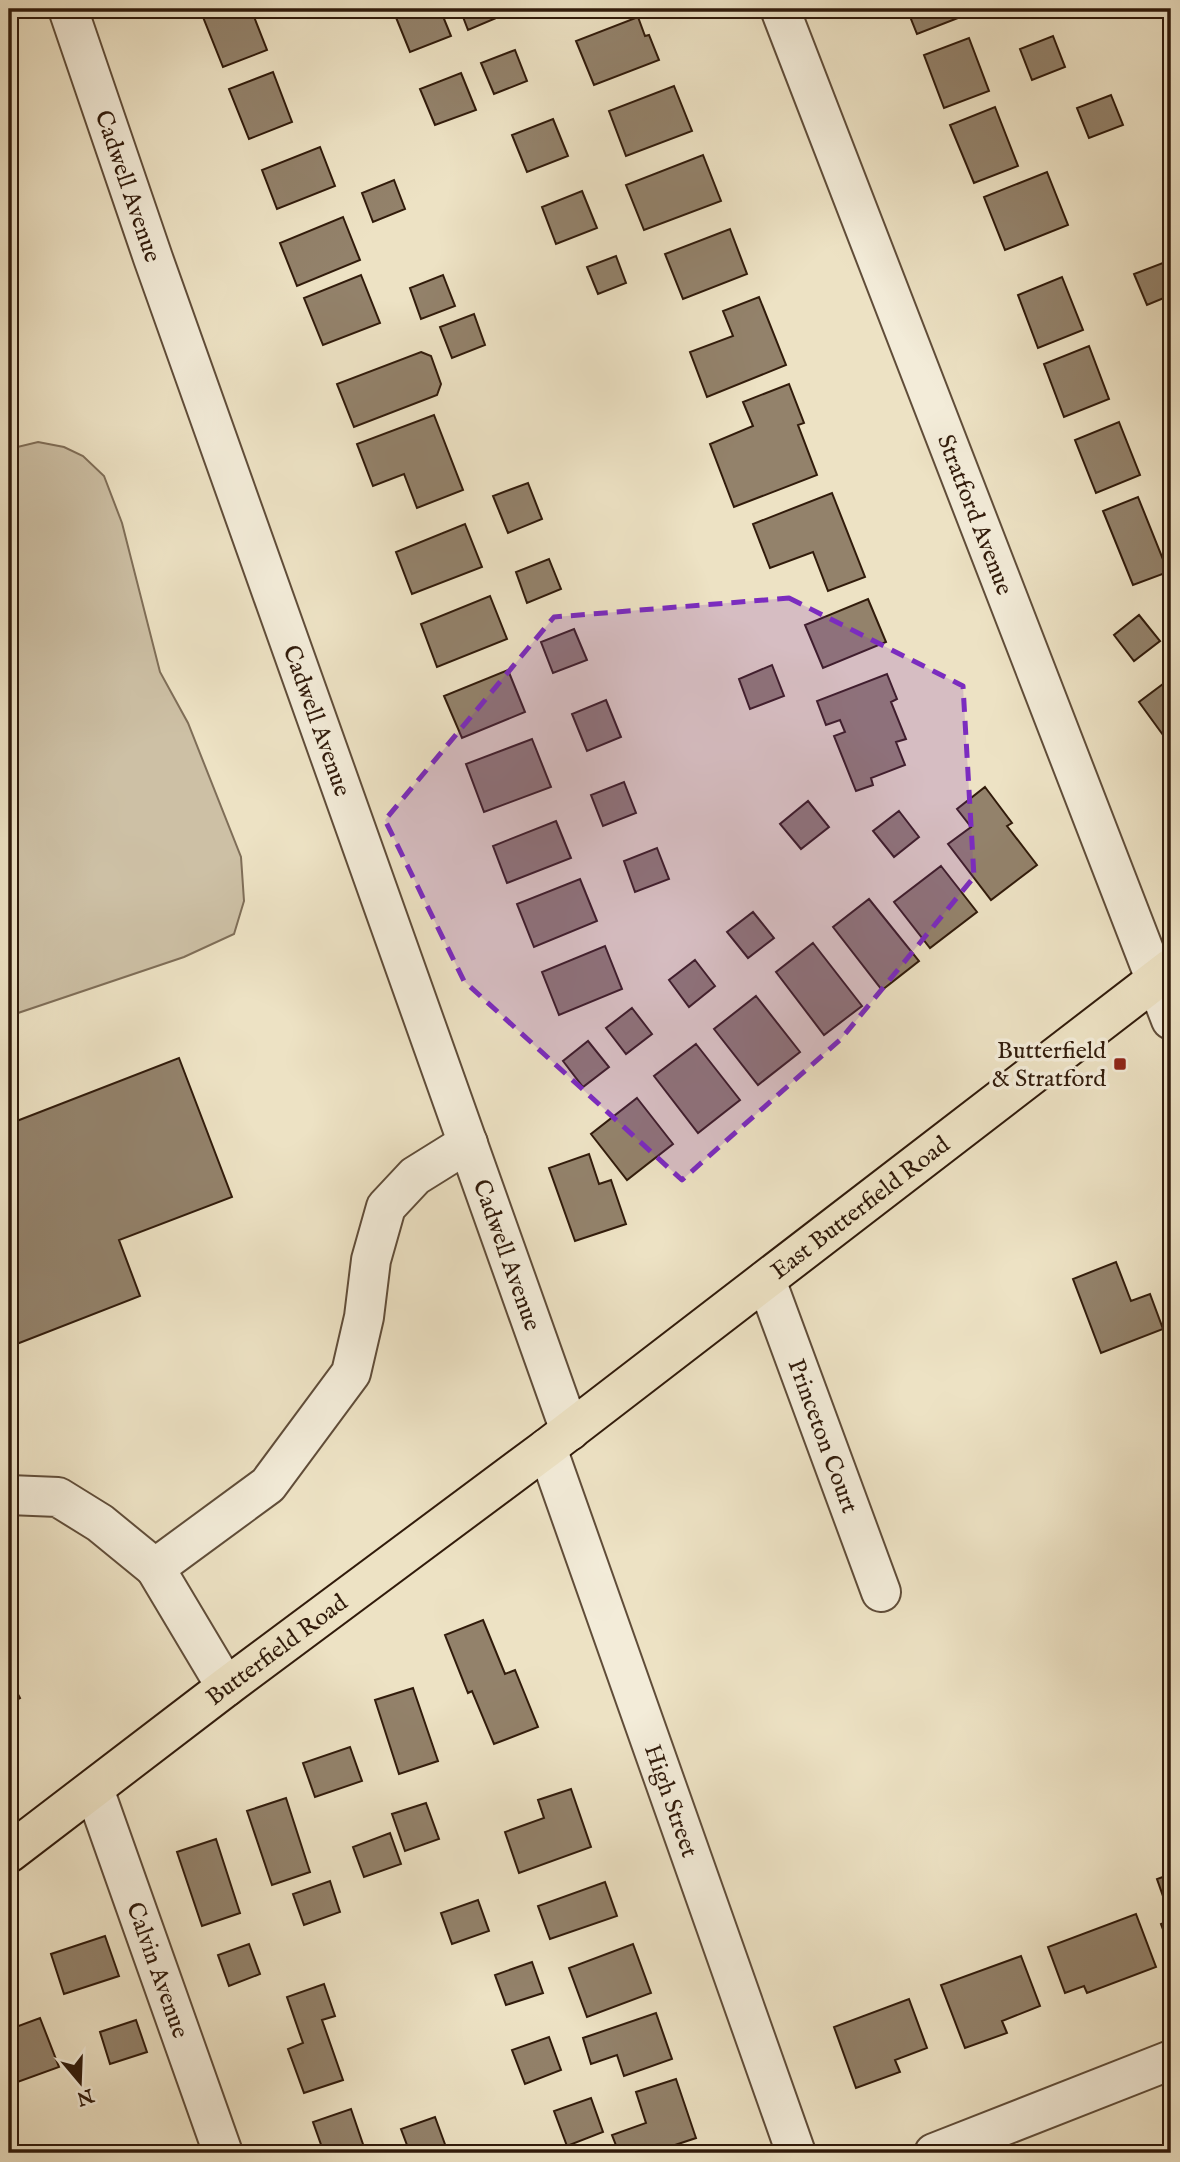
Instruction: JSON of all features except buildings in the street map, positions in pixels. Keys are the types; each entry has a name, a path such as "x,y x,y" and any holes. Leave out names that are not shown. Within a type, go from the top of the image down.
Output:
{"main road":[{"name":"East Butterfield Road","path":"558,1440 1163,974"},
{"name":"Butterfield Road","path":"9,1853 226,1687 558,1440"}],"street":[{"name":"Cadwell Avenue","path":"68,9 153,258 468,1143 558,1440"},
{"name":"Stratford Avenue","path":"780,9 1163,974 1171,1020"},
{"path":"155,1568 268,1485 351,1373 364,1317 371,1260 386,1207 415,1176 468,1143"},
{"name":"Princeton Court","path":"766,1280 881,1591"},
{"name":"High Street","path":"558,1440 796,2153"},
{"path":"9,1495 58,1497 100,1523 155,1568 226,1687"},
{"name":"Calvin Avenue","path":"94,1790 223,2153"},
{"path":"934,2153 1171,2060"}],"highlighted area":[{"path":"789,598 963,686 974,877 841,1039 682,1180 464,981 385,820 554,617"}],"shaded area":[{"path":"38,442 64,447 83,456 104,476 122,523 160,672 188,723 241,857 244,901 234,934 184,957 9,1016 9,449"}],"place":[{"name":"Butterfield & Stratford","path":"1120,1064"}]}
